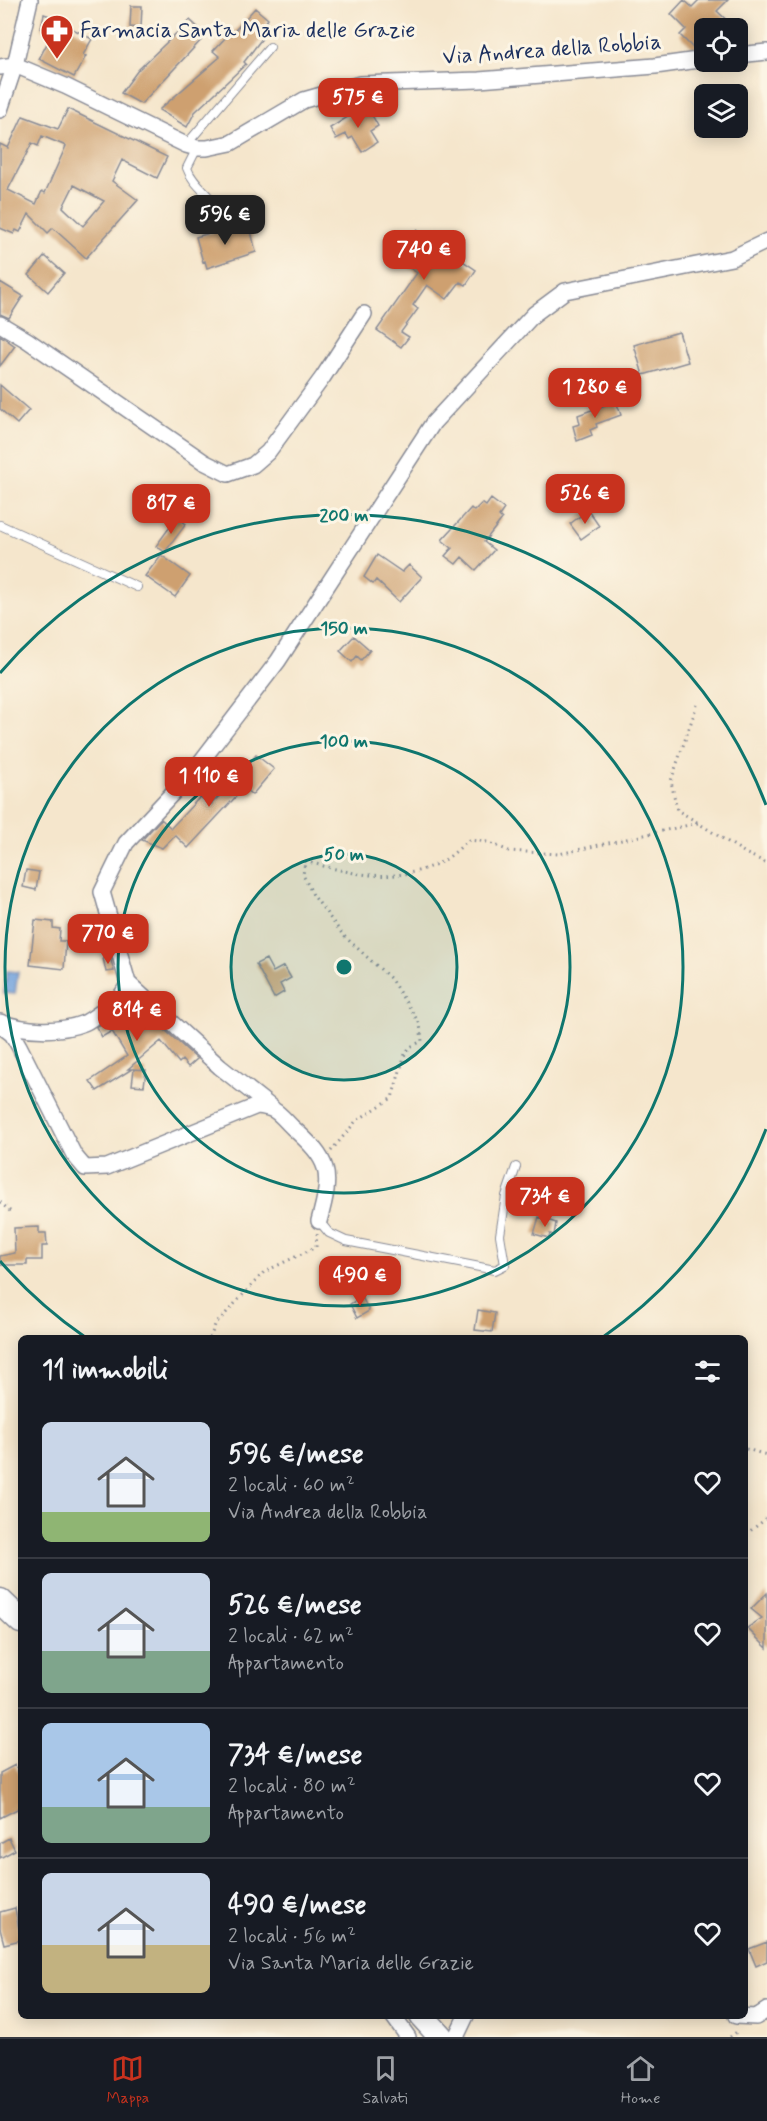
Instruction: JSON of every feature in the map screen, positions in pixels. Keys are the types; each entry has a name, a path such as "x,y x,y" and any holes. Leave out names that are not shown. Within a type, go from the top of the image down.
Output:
{"main road":[{"path":"0,1601 18,1618"},
{"path":"425,2019 441,2037"}],"street":[{"path":"0,108 8,66 30,0"},
{"path":"748,54 767,52"},
{"name":"Via Andrea della Robbia","path":"192,146 207,148 231,143 303,100 360,84 479,80 655,66 694,61"},
{"path":"8,66 65,86 192,146"},
{"path":"319,1221 328,1190 324,1159 272,1108 220,1067 128,983 102,892 126,843 196,768 278,661 433,423 534,314 565,291 732,258 767,241"},
{"path":"0,324 27,340 204,462 228,474 254,465 268,452 323,377 364,314"},
{"path":"0,1023 39,1029 61,1028 84,1023 114,1004 124,994 128,983"},
{"path":"0,1023 12,1034 20,1046 74,1155 85,1168 107,1167 257,1106 272,1108"},
{"path":"748,2017 756,2017 767,2010"},
{"path":"395,2019 408,2037"},
{"path":"456,2037 465,2019"}],"lane":[{"path":"223,216 218,204 190,175 188,168 192,146 270,47"},
{"path":"0,525 137,587"},
{"path":"319,1221 329,1233 346,1241 495,1270 505,1265 500,1235 506,1196 516,1167"}],"path":[{"path":"698,702 670,781 677,810 747,854 767,863"},
{"path":"324,1159 356,1121 392,1098 405,1054 410,1047 422,1041 422,1032 420,1024 390,978 343,935 313,895 303,875 305,861 355,875 400,876 441,862 469,840 488,842 509,850 559,854 698,823"},
{"path":"0,1202 11,1212"},
{"path":"211,1335 214,1325 264,1272 316,1247 319,1221"},
{"path":"748,1450 767,1455"},
{"path":"748,1532 767,1518"}],"water":[{"path":"7,971 18,972 15,994 4,993"}],"building":[{"path":"684,0 692,7 699,0 728,0 717,11 724,18 694,18 694,49 680,35 686,29 671,14"},
{"path":"131,6 142,6 141,28 130,27"},
{"path":"255,8 268,19 265,23 270,28 244,62 246,64 195,112 187,127 159,110 220,57 213,51"},
{"path":"44,14 56,18 92,39 83,55 86,56 74,77 39,59 52,34 41,29"},
{"path":"190,20 206,35 141,104 121,93 138,70"},
{"path":"368,108 378,126 370,131 377,142 362,152 353,137 349,139 346,134 336,139 330,128 354,113 356,116"},
{"path":"68,109 167,157 157,178 122,160 112,181 138,200 86,258 53,228 48,233 29,214 20,232 16,230 14,234 0,228 0,144 8,148 23,116 58,129","holes":["42,136 66,146 45,193 42,191 36,204 8,190 32,143 38,146","74,185 104,201 83,226 63,207"]},
{"path":"250,227 256,252 207,268 196,237 226,228 227,233"},
{"path":"417,230 476,270 466,285 460,282 447,299 427,285 413,305 418,309 401,332 409,337 401,347 377,330 417,273 397,259"},
{"path":"45,256 64,273 48,292 29,275"},
{"path":"0,282 23,296 9,318 0,314"},
{"path":"679,332 688,362 643,375 634,345"},
{"path":"0,335 15,346 0,366"},
{"path":"0,385 29,410 17,424 0,409"},
{"path":"616,401 621,415 596,424 597,427 590,430 592,435 577,441 573,426 580,424 578,415"},
{"path":"491,499 504,509 499,516 502,519 484,542 494,550 476,570 462,557 456,564 445,556 452,548 442,540 471,508 474,511 482,503 486,506"},
{"path":"588,510 599,526 581,539 570,524"},
{"path":"177,517 186,524 165,552 156,546"},
{"path":"161,555 190,576 175,597 145,576"},
{"path":"377,555 402,572 409,565 422,577 399,602 376,580 373,584 364,577"},
{"path":"354,636 370,650 361,660 357,656 352,662 340,651"},
{"path":"256,755 274,769 252,795 244,788 188,848 175,835 162,848 142,840 161,819 171,828 200,797 210,805 232,784"},
{"path":"26,870 39,872 36,890 23,887"},
{"path":"35,920 53,922 53,928 60,929 59,941 66,941 64,969 30,965"},
{"path":"110,957 114,971 106,972 103,958"},
{"path":"266,959 273,972 284,966 291,978 280,984 284,992 274,998 256,964"},
{"path":"135,1003 197,1059 188,1067 182,1060 179,1063 161,1041 128,1069 132,1069 97,1091 90,1081 127,1056 112,1031 102,1037 96,1027 118,1013 120,1016"},
{"path":"134,1069 146,1070 144,1086 132,1085"},
{"path":"539,1217 556,1223 554,1235 550,1234 549,1238 534,1234"},
{"path":"39,1227 39,1233 46,1233 47,1246 42,1246 42,1260 27,1260 27,1265 0,1265 0,1256 15,1253 14,1228"},
{"path":"362,1297 369,1311 357,1318 350,1304"},
{"path":"478,1310 495,1313 492,1332 475,1330"},
{"path":"767,1593 767,1648 748,1629 762,1618 751,1609"},
{"path":"15,1765 18,1772 18,1809 0,1818 0,1773"},
{"path":"9,1838 15,1850 0,1858 0,1843"},
{"path":"15,1908 18,1941 4,1944 0,1929 0,1912"},
{"path":"767,1942 767,1961 756,1966 749,1949"}],"place":[{"name":"Farmacia Santa Maria delle Grazie","path":"57,60"}]}
